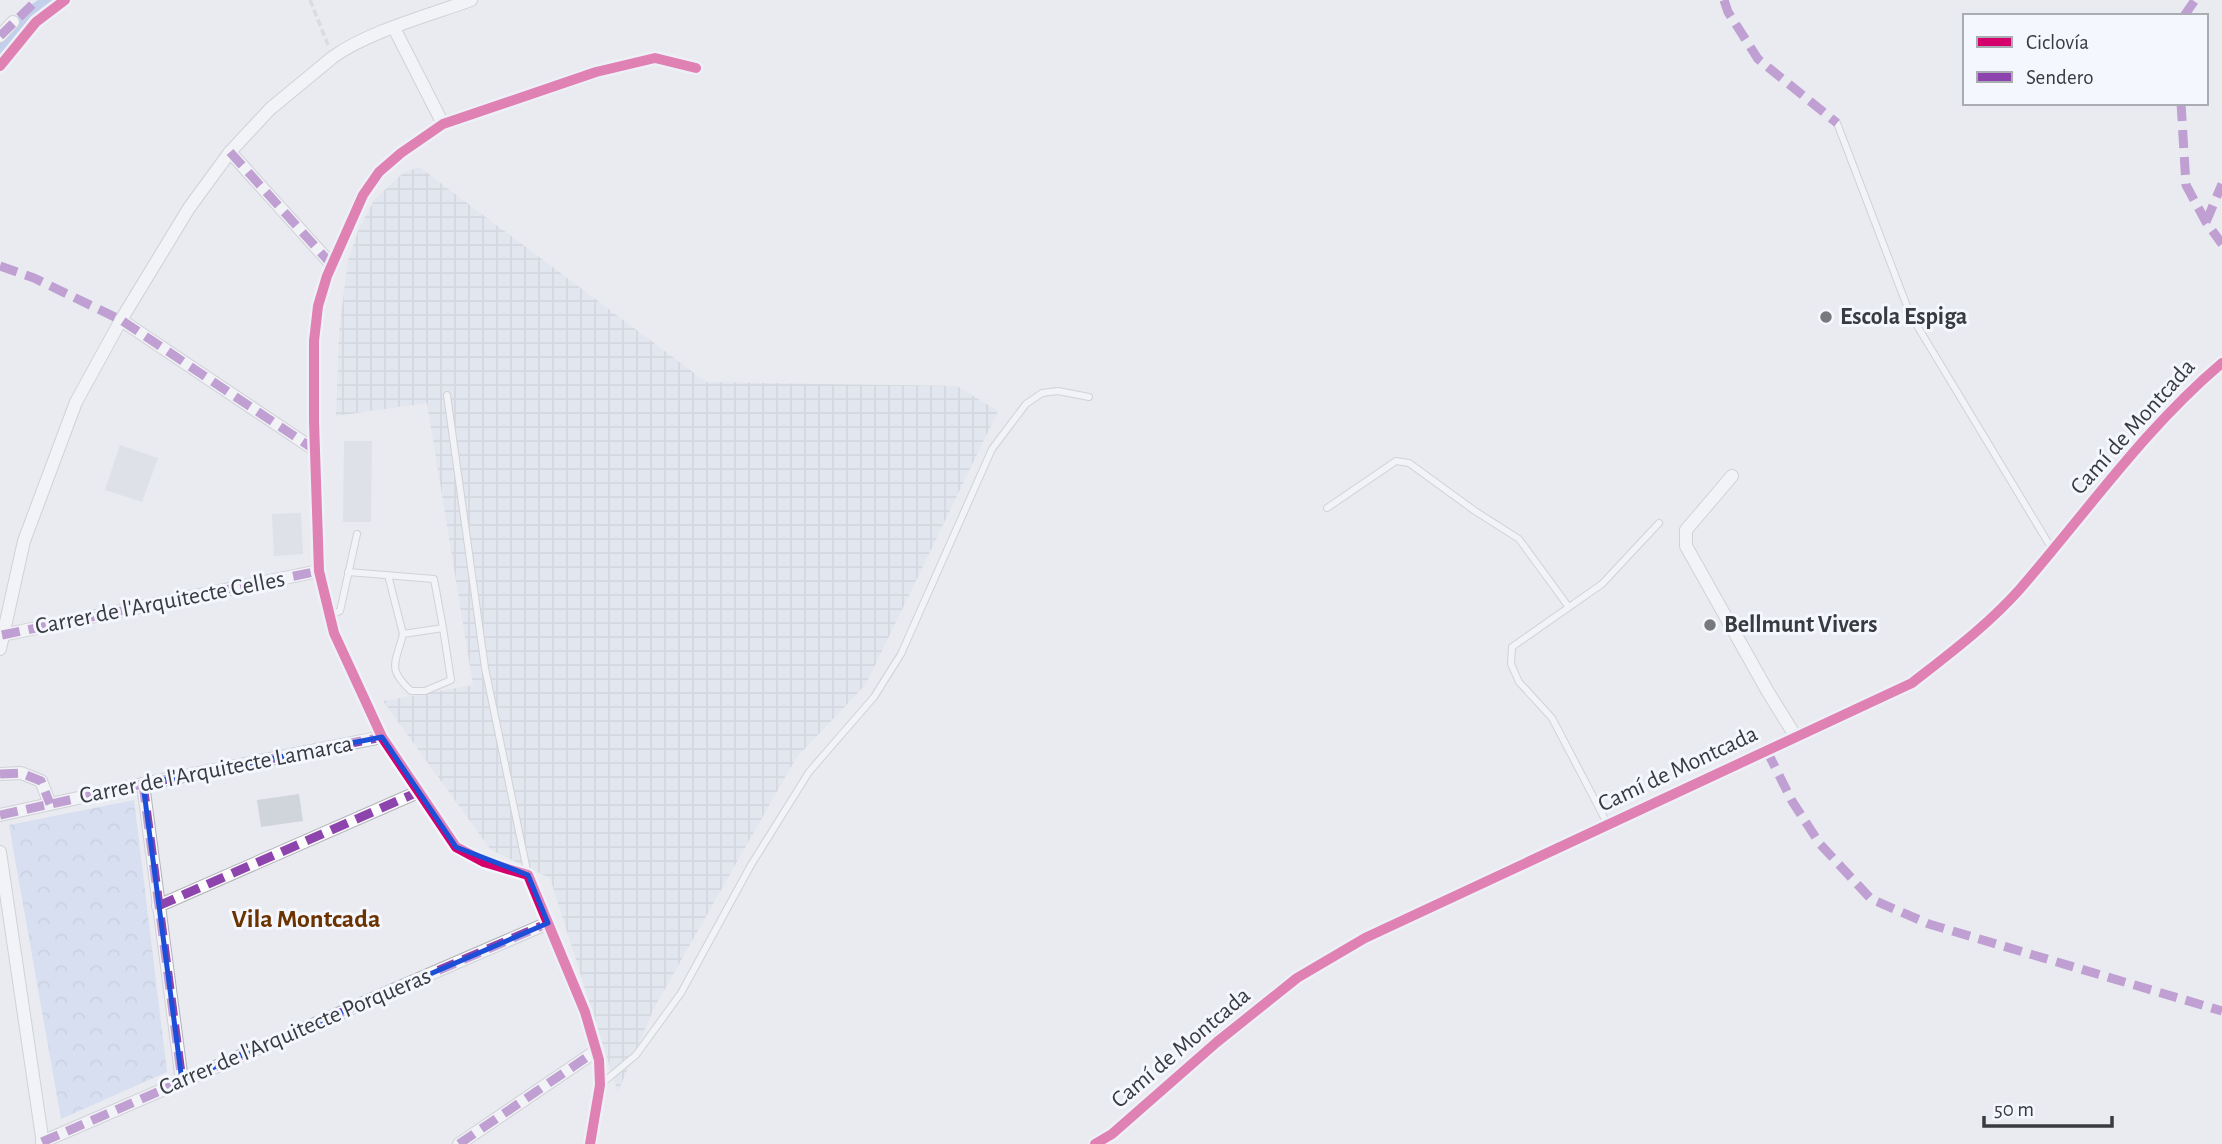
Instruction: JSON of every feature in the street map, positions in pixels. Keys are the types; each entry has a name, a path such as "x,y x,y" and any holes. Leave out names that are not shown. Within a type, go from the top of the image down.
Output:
{"street":[{"path":"1,642 24,541 71,415 121,320 189,208 230,152 270,109 333,57 394,28 471,0"},
{"path":"0,36 13,22"},
{"path":"394,28 443,124"},
{"path":"590,1144 600,1085 599,1060 584,1012 528,875 484,862 456,847 382,737 334,633 319,571 314,341 318,306 332,265 363,195 379,172 401,153 443,124 596,72 655,58 696,68"},
{"path":"230,152 332,265"},
{"path":"121,320 315,450"},
{"name":"Camí de Montcada","path":"1095,1144 1112,1134 1217,1042 1297,978 1365,938 1912,682 1962,644 2019,590 2154,431 2222,363"},
{"path":"1732,477 1686,530 1686,546 1796,737"},
{"name":"Carrer de l'Arquitecte Celles","path":"1,642 319,571"},
{"name":"Carrer de l'Arquitecte Lamarca","path":"0,815 382,737"},
{"name":"Carrer de l'Arquitecte Lamarca","path":"0,774 21,773 41,781 50,804"},
{"path":"143,784 181,1081"},
{"path":"158,906 418,792"},
{"path":"0,852 43,1143"},
{"name":"Carrer de l'Arquitecte Porqueras","path":"43,1143 548,923"},
{"path":"459,1144 596,1051"}],"lane":[{"path":"1836,123 1910,314 2052,549"},
{"path":"600,1085 636,1055 681,993 751,865 809,772 874,697 901,654 992,449 1026,404 1042,393 1058,391 1089,397"},
{"path":"447,396 485,668 528,875"},
{"path":"1327,508 1396,461 1409,463 1519,539 1568,606"},
{"path":"1608,825 1552,718 1520,681 1511,664 1512,647 1602,584 1659,523"},
{"path":"330,615 340,611 357,534"},
{"path":"348,572 388,575 434,579 451,680 425,691 411,691 397,678 394,665 403,634 388,575"},
{"path":"403,634 443,628"}],"path":[{"path":"310,0 333,57"}],"highlighted area":[{"path":"382,737 456,847 528,875 548,923 182,1081 143,784"}],"shaded area":[{"path":"419,167 706,382 957,386 998,411 866,684 796,758 654,1008 618,1092 550,878 491,850 383,701 473,685 427,403 336,416 339,332 348,261 358,231 374,200 403,173"}],"green space":[{"path":"134,800 167,1072 61,1119 9,825"}],"building":[{"path":"344,441 372,441 371,522 343,522"},
{"path":"120,445 158,458 142,502 105,490"},
{"path":"301,513 303,554 274,556 272,514"},
{"path":"299,794 303,821 261,827 257,800"}],"waterway":[{"path":"0,49 32,15 54,0"}],"marked path":[{"path":"0,36 37,0"},
{"path":"1724,0 1728,12 1758,59 1837,123"},
{"path":"2185,14 2195,0"},
{"path":"2181,105 2186,185 2206,222 2222,244"},
{"path":"230,152 332,265"},
{"path":"2206,222 2222,184"},
{"path":"0,266 34,278 121,320 315,450"},
{"path":"2,635 319,571"},
{"path":"0,815 382,737"},
{"path":"1767,751 1792,801 1820,844 1871,899 1929,924 2222,1011"},
{"path":"0,774 21,773 41,781 50,804"},
{"path":"143,784 182,1081"},
{"path":"158,906 418,792"},
{"path":"42,1142 548,923"},
{"path":"459,1144 596,1051"}],"cycle path":[{"path":"0,66 36,22 65,0"},
{"path":"590,1144 600,1085 599,1060 585,1012 528,875 484,862 456,847 382,737 334,633 319,571 314,341 318,306 327,276 363,195 379,172 401,153 443,124 596,72 655,58 696,68"},
{"path":"1095,1144 1112,1134 1217,1042 1297,978 1365,938 1912,683 1968,639 2008,602 2167,415 2222,363"}],"place":[{"name":"Escola Espiga","path":"1826,317"},
{"name":"Bellmunt Vivers","path":"1710,625"}],"district":[{"name":"Vila Montcada","path":"306,919"}]}
